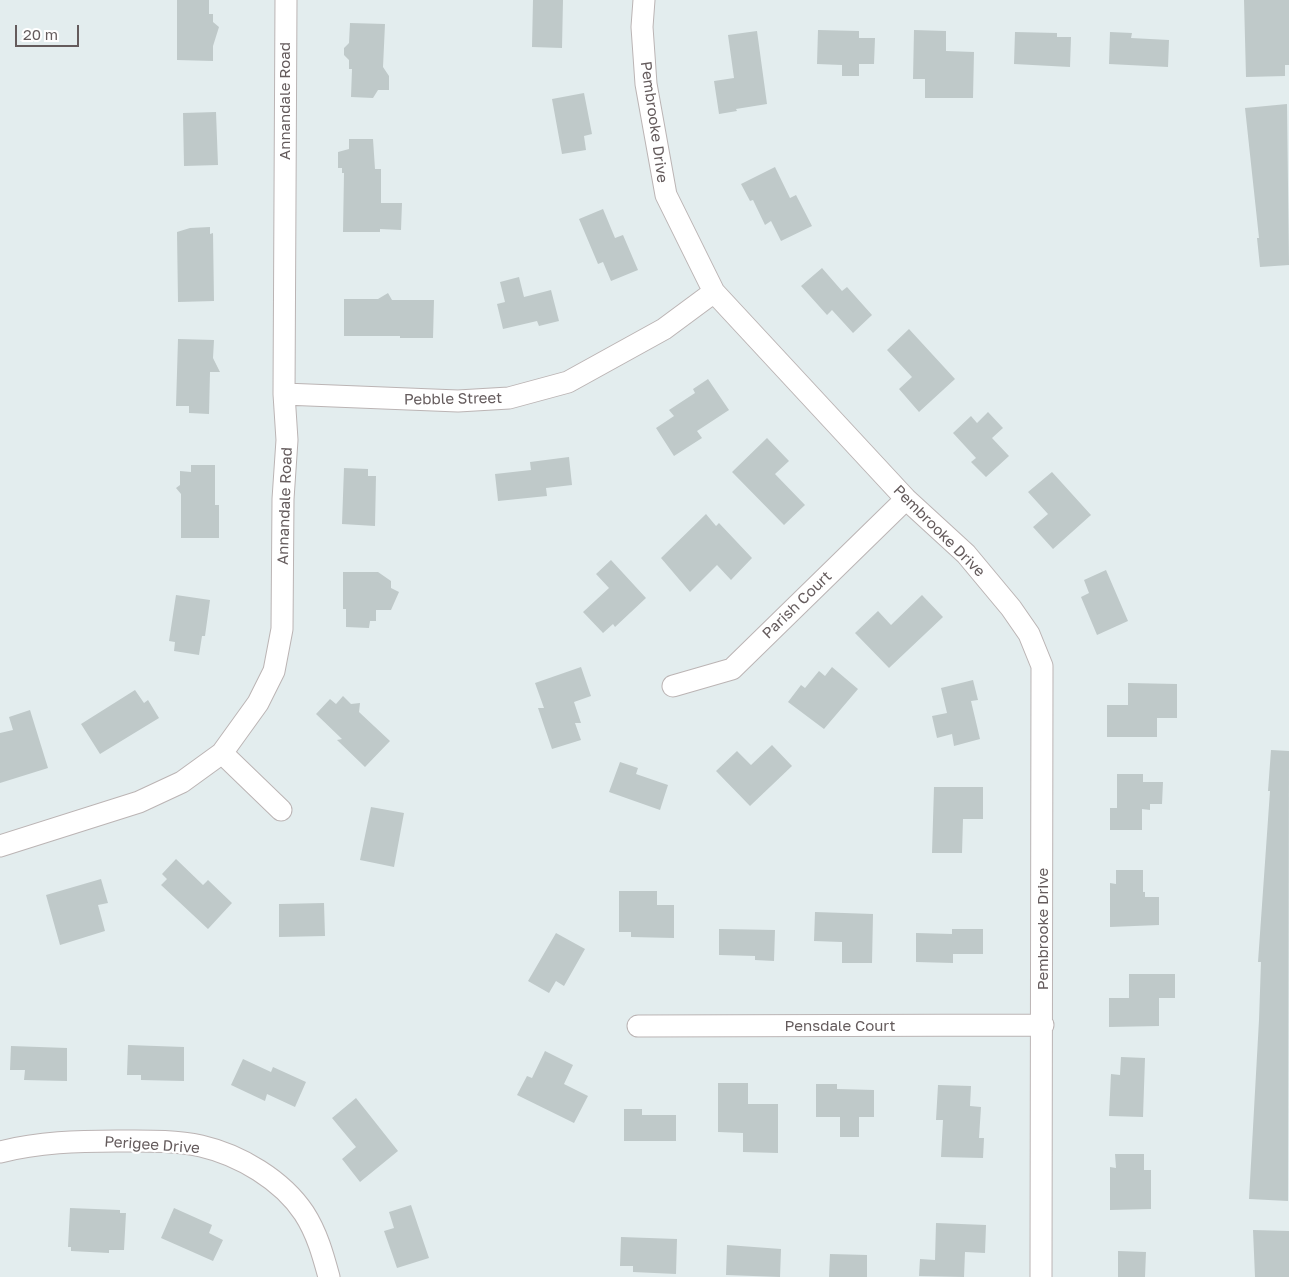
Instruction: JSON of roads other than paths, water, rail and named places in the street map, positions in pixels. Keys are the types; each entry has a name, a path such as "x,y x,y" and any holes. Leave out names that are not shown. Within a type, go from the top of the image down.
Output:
{"street":[{"name":"Annandale Road","path":"0,846 139,802 182,782 222,753 258,703 274,671 282,628 283,499 287,440 284,394 286,0"},
{"name":"Pembrooke Drive","path":"644,0 642,27 646,84 666,196 714,292 906,499 966,554 1011,608 1029,634 1042,666 1043,1025 1041,1277"},
{"name":"Pebble Street","path":"284,394 395,400 458,401 509,398 568,382 664,329 714,292"},
{"name":"Parish Court","path":"673,686 732,669 906,499"},
{"path":"222,753 281,810"},
{"name":"Pensdale Court","path":"638,1026 1043,1025"},
{"name":"Perigee Drive","path":"0,1152 42,1144 144,1141 201,1146 229,1156 260,1171 286,1191 304,1214 320,1243 329,1277"}]}
